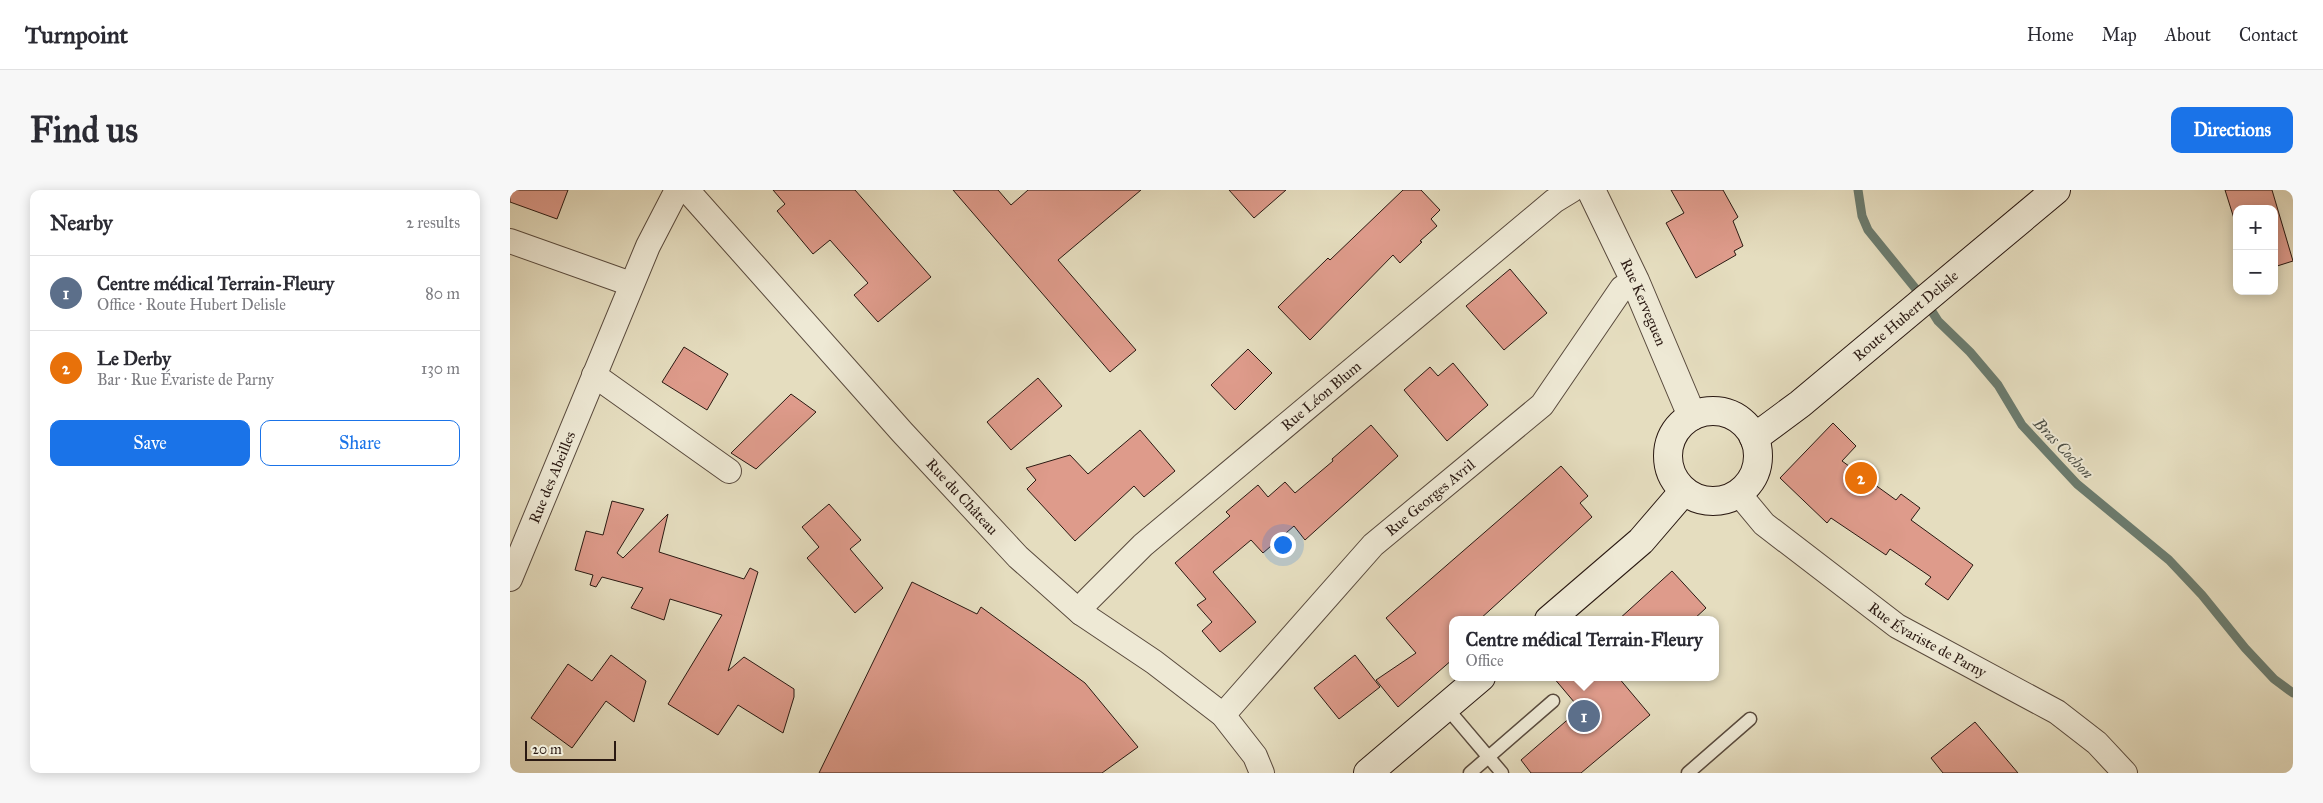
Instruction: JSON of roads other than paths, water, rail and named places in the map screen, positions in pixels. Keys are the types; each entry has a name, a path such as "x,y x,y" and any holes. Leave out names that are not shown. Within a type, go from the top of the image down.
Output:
{"main road":[{"name":"Rue Kerveguen","path":"1591,190 1635,281 1692,416"},
{"name":"Route Hubert Delisle","path":"1754,438 1800,404 2056,190"},
{"path":"1706,411 1721,411 1734,416 1746,425 1754,438 1758,454 1757,469 1750,483 1739,494 1725,500 1711,502 1696,499 1684,492 1674,480 1668,466 1667,451 1671,437 1680,424 1692,416 1706,411"},
{"path":"1554,616 1641,541 1684,492"},
{"path":"1368,773 1476,681"}],"street":[{"name":"Rue des Abeilles","path":"510,579 631,284 677,190"},
{"name":"Rue du Château","path":"687,190 962,499 1018,556 1081,613 1154,662 1224,715 1255,756 1262,773"},
{"name":"Rue Léon Blum","path":"1081,613 1087,601 1143,545 1554,201 1572,190"},
{"path":"510,241 631,284"},
{"name":"Rue Georges Avril","path":"1224,715 1373,545 1542,405 1622,288 1635,281"},
{"path":"594,375 729,471"},
{"name":"Rue Évariste de Parny","path":"1739,494 1764,524 1897,626 2057,712 2097,743 2124,773"}],"lane":[{"path":"1470,773 1553,701"},
{"path":"1446,707 1502,773"},
{"path":"1688,773 1750,720"}],"waterway":[{"name":"Bras Cochon","path":"1858,190 1862,216 1868,230 1924,299 1938,321 1970,352 1998,385 2022,425 2077,484 2169,560 2202,595 2245,648 2274,679 2293,693"}],"place":[{"name":"Le Derby","path":"1861,478"},
{"name":"Centre médical Terrain-Fleury","path":"1584,716"}]}
